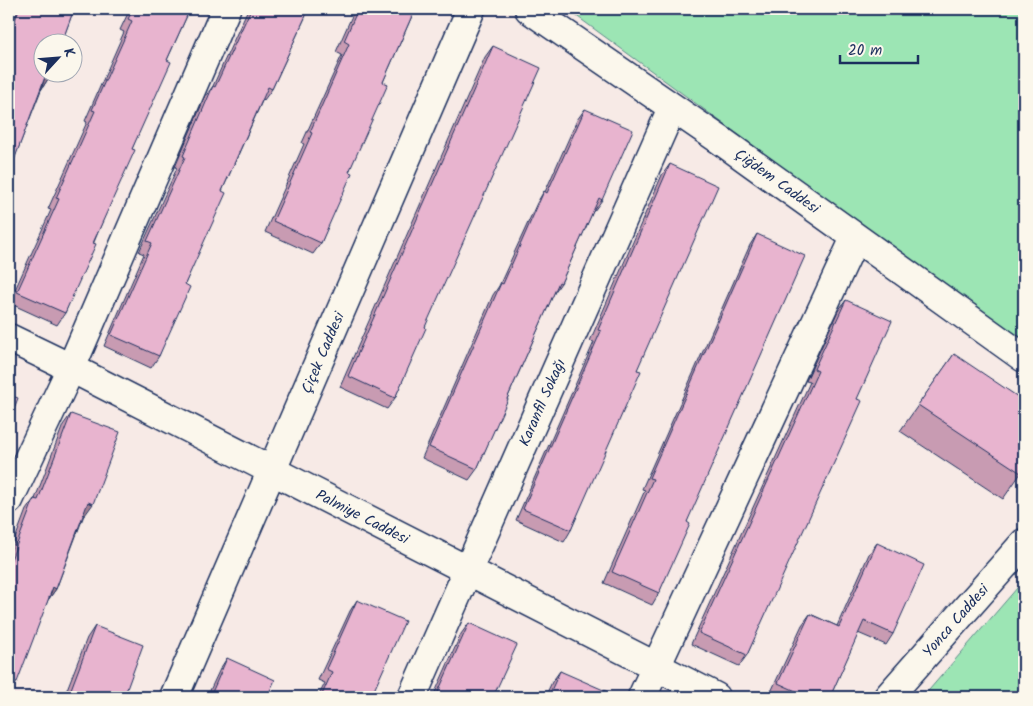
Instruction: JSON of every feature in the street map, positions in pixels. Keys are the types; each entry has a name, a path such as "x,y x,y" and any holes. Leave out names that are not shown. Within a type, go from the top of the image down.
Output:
{"street":[{"path":"9,500 71,368 226,9"},
{"name":"Çiçek Caddesi","path":"174,697 471,9"},
{"name":"Çiğdem Caddesi","path":"529,9 1024,358"},
{"name":"Karanfil Sokağı","path":"412,697 672,108"},
{"path":"642,697 855,238"},
{"name":"Palmiye Caddesi","path":"9,338 716,697"},
{"name":"Yonca Caddesi","path":"888,697 1024,543"}],"green space":[{"path":"567,9 1024,9 1024,344"},
{"path":"1024,580 1024,697 923,697"}],"building":[{"path":"19,9 74,9 66,32 32,32 32,82 43,82 10,171 9,170 9,36"},
{"path":"133,9 190,9 167,60 171,62 132,149 135,150 93,243 96,244 65,313 17,292 59,199 56,198 95,111 92,110 132,21 128,19"},
{"path":"251,9 309,9 272,89 268,87 222,191 226,193 185,284 190,287 159,356 111,335 152,243 147,241 185,157 183,156 213,86 215,87"},
{"path":"358,9 415,9 383,82 388,84 349,172 352,173 321,243 273,221 349,44 344,41"},
{"path":"493,46 541,68 395,398 348,376"},
{"path":"585,109 633,130 602,200 599,198 561,283 559,282 477,469 429,447 501,283 503,284 544,191 547,193"},
{"path":"670,164 718,186 637,370 641,371 571,530 523,509 601,331 598,330"},
{"path":"757,234 805,256 687,522 690,524 659,593 612,572 653,479 649,478"},
{"path":"846,300 892,321 857,399 862,401 747,655 699,633 818,371 814,369"},
{"path":"954,354 1024,401 1024,466 1021,473 918,405"},
{"path":"9,395 18,398 9,422"},
{"path":"71,414 120,432 93,504 88,502 56,589 53,587 17,682 14,681 9,696 9,565 34,499 38,500"},
{"path":"877,543 924,565 893,634 864,621 830,697 809,697 778,683 810,614 839,627"},
{"path":"357,600 405,621 371,697 321,697 332,672 326,669"},
{"path":"469,623 517,645 493,697 441,697 442,694 438,692"},
{"path":"95,626 143,645 124,697 68,697"},
{"path":"227,658 275,680 267,697 210,697"},
{"path":"560,671 608,692 605,697 548,697"}]}
